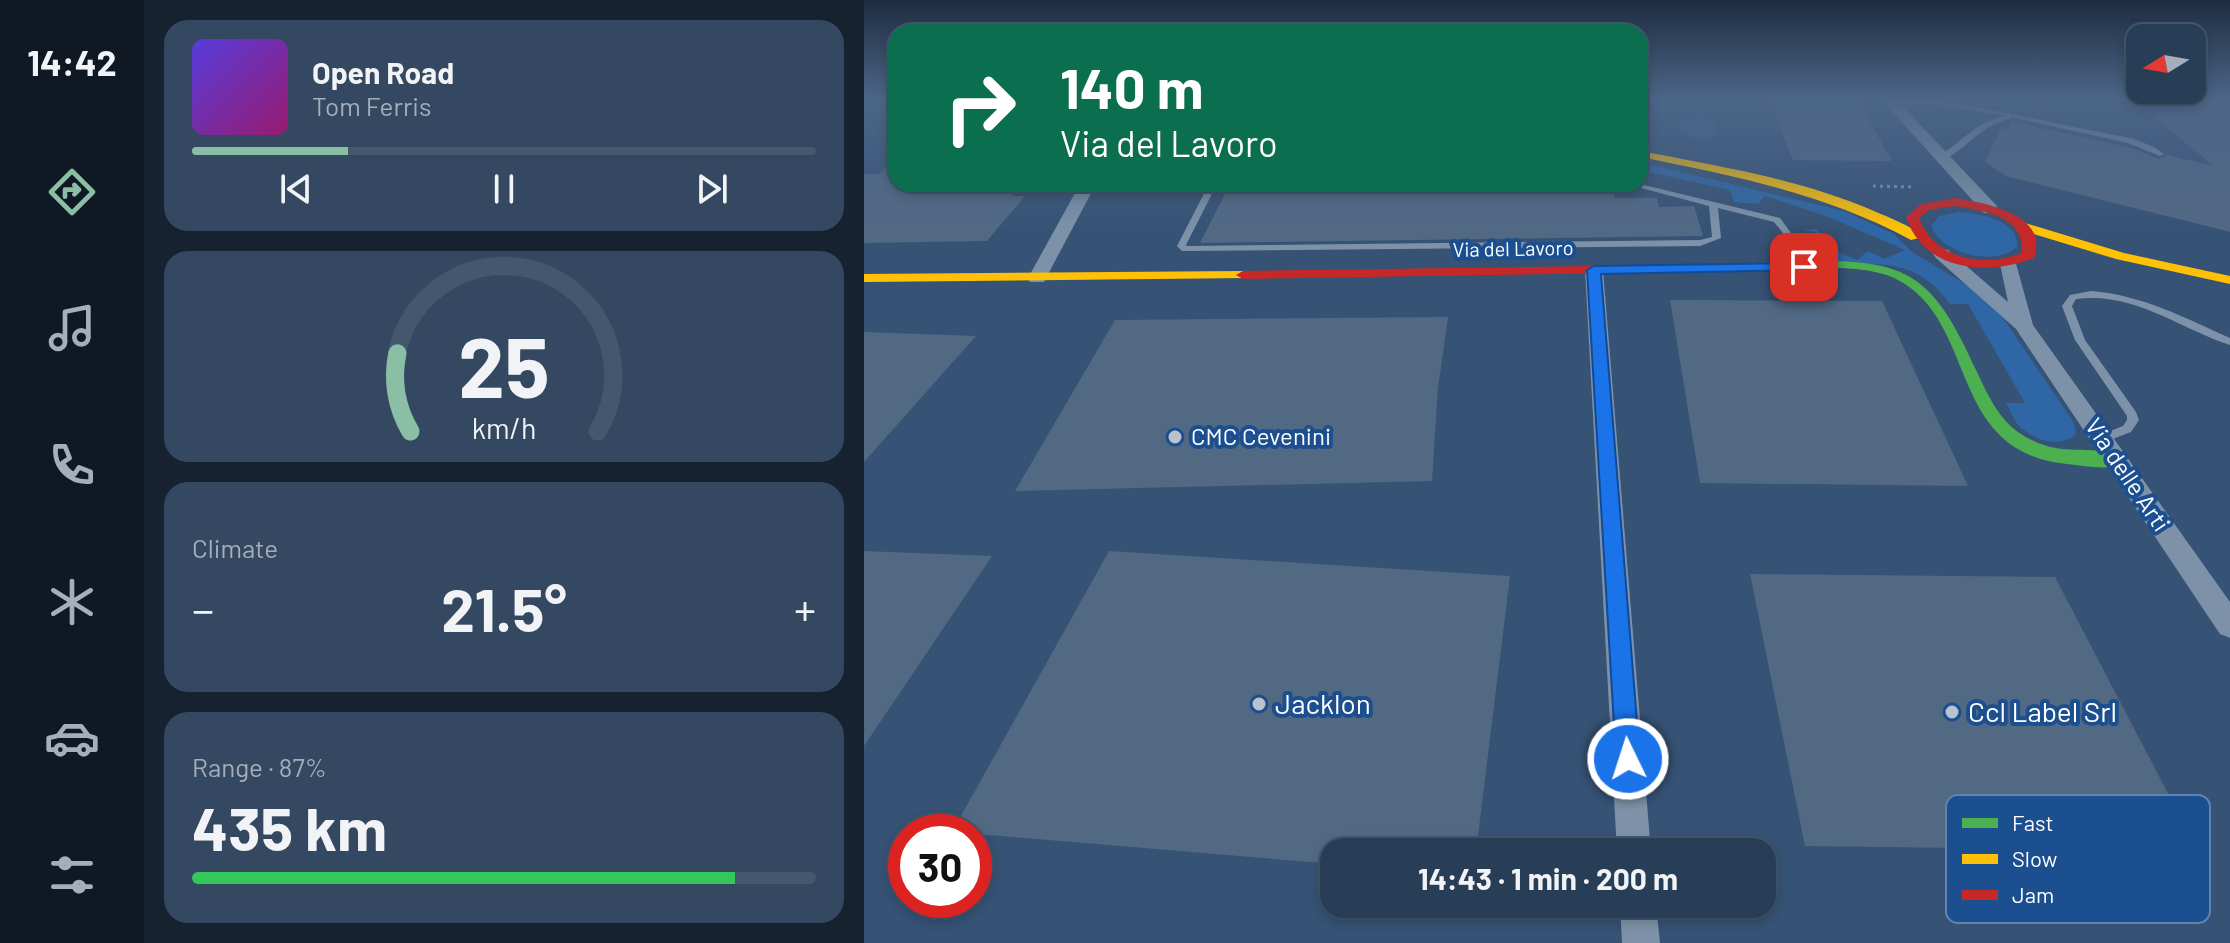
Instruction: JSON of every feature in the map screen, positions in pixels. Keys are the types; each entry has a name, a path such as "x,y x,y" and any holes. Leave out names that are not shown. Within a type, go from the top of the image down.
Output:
{"street":[{"path":"1926,142 1990,209"},
{"path":"1648,156 1879,199"},
{"path":"1916,237 1910,226 1911,217 1935,204 1953,172"},
{"path":"1746,176 1855,203 1887,218 1942,254 1986,265 2067,256 2121,256"},
{"path":"1037,278 1084,192"},
{"path":"1904,202 1955,202 1990,209 2022,226 2121,256 2230,280"},
{"path":"2014,262 2029,255 2033,246 2031,236 2022,226"},
{"name":"Via delle Arti","path":"1942,254 2023,325 2230,625"},
{"name":"Via delle Arti","path":"2014,262 2023,325"},
{"name":"Via del Lavoro","path":"864,278 1804,267 1883,271 1913,282 1934,304 1989,415 2006,434 2031,450 2051,455 2116,460"},
{"path":"1594,270 1633,838"},
{"path":"1639,918 1641,943"}],"lane":[{"path":"1941,159 1966,142"},
{"path":"2133,142 2160,154"},
{"path":"1648,188 1777,220 1804,267"},
{"path":"1209,192 1181,246 1185,249 1700,243 1717,238 1713,203"},
{"path":"2102,439 2127,429 2132,415 2074,328 2067,306 2073,297 2100,294 2124,298 2230,342"}],"shaded area":[{"path":"1648,164 1844,211 1894,234 1912,252 1970,287 2004,319 2074,423 2076,434 2063,441 2048,441 2033,436 2018,425 2006,403 2025,403 1968,304 1950,304 1931,283 1911,271 1891,266 1833,263 1816,258 1800,248 1819,246 1816,232 1801,230 1816,229 1827,239 1821,244 1857,260 1868,251 1884,259 1905,250 1826,216 1765,196 1758,204 1734,202 1730,190 1648,172"},
{"path":"1959,212 1986,216 2005,224 2012,230 2017,247 2007,253 1983,257 1946,244 1931,226 1939,216"}],"building":[{"path":"1786,142 1881,142 1892,161 1793,160"},
{"path":"1994,142 2104,142 2132,148 2159,159 2167,155 2214,166 2184,142 2230,142 2230,232 2006,176 1985,162"},
{"path":"888,166 888,192 1016,192 1012,196 1025,196 987,241 864,243 864,174 878,174"},
{"path":"1226,192 1614,192 1615,198 1657,198 1659,207 1694,206 1703,236 1200,243"},
{"path":"1670,300 1882,301 1968,486 1700,483"},
{"name":"CMC Cevenini","path":"1448,317 1438,388 1432,481 1015,491 1115,320"},
{"path":"864,332 976,336 864,462"},
{"path":"864,551 992,556 864,746"},
{"name":"Jacklon","path":"1109,551 1510,576 1478,838 1320,838 1320,863 992,835 992,814 962,814"},
{"name":"Ccl Label Srl","path":"1750,574 2055,577 2169,795 1946,795 1946,848 1805,846"}],"traffic: fast":[{"path":"1740,268 1801,265 1869,267 1904,277 1926,294 1942,315 1990,413 2008,433 2031,449 2051,456 2116,460"}],"traffic: slow":[{"path":"1648,156 1747,175 1817,194 1884,220 1916,237"},
{"path":"2022,226 2121,256 2230,280"},
{"path":"864,278 1243,275"}],"traffic: jam":[{"path":"1955,202 1994,210 2017,222 2030,241 2029,255 2005,264 1977,265 1935,250 1916,230 1912,217 1925,207 1955,202"},
{"path":"1243,275 1740,268"}],"place":[{"name":"CMC Cevenini","path":"1175,437"},
{"name":"Jacklon","path":"1259,704"},
{"name":"Ccl Label Srl","path":"1952,712"}],"route":[{"path":"1628,759 1594,270 1804,267"}]}
